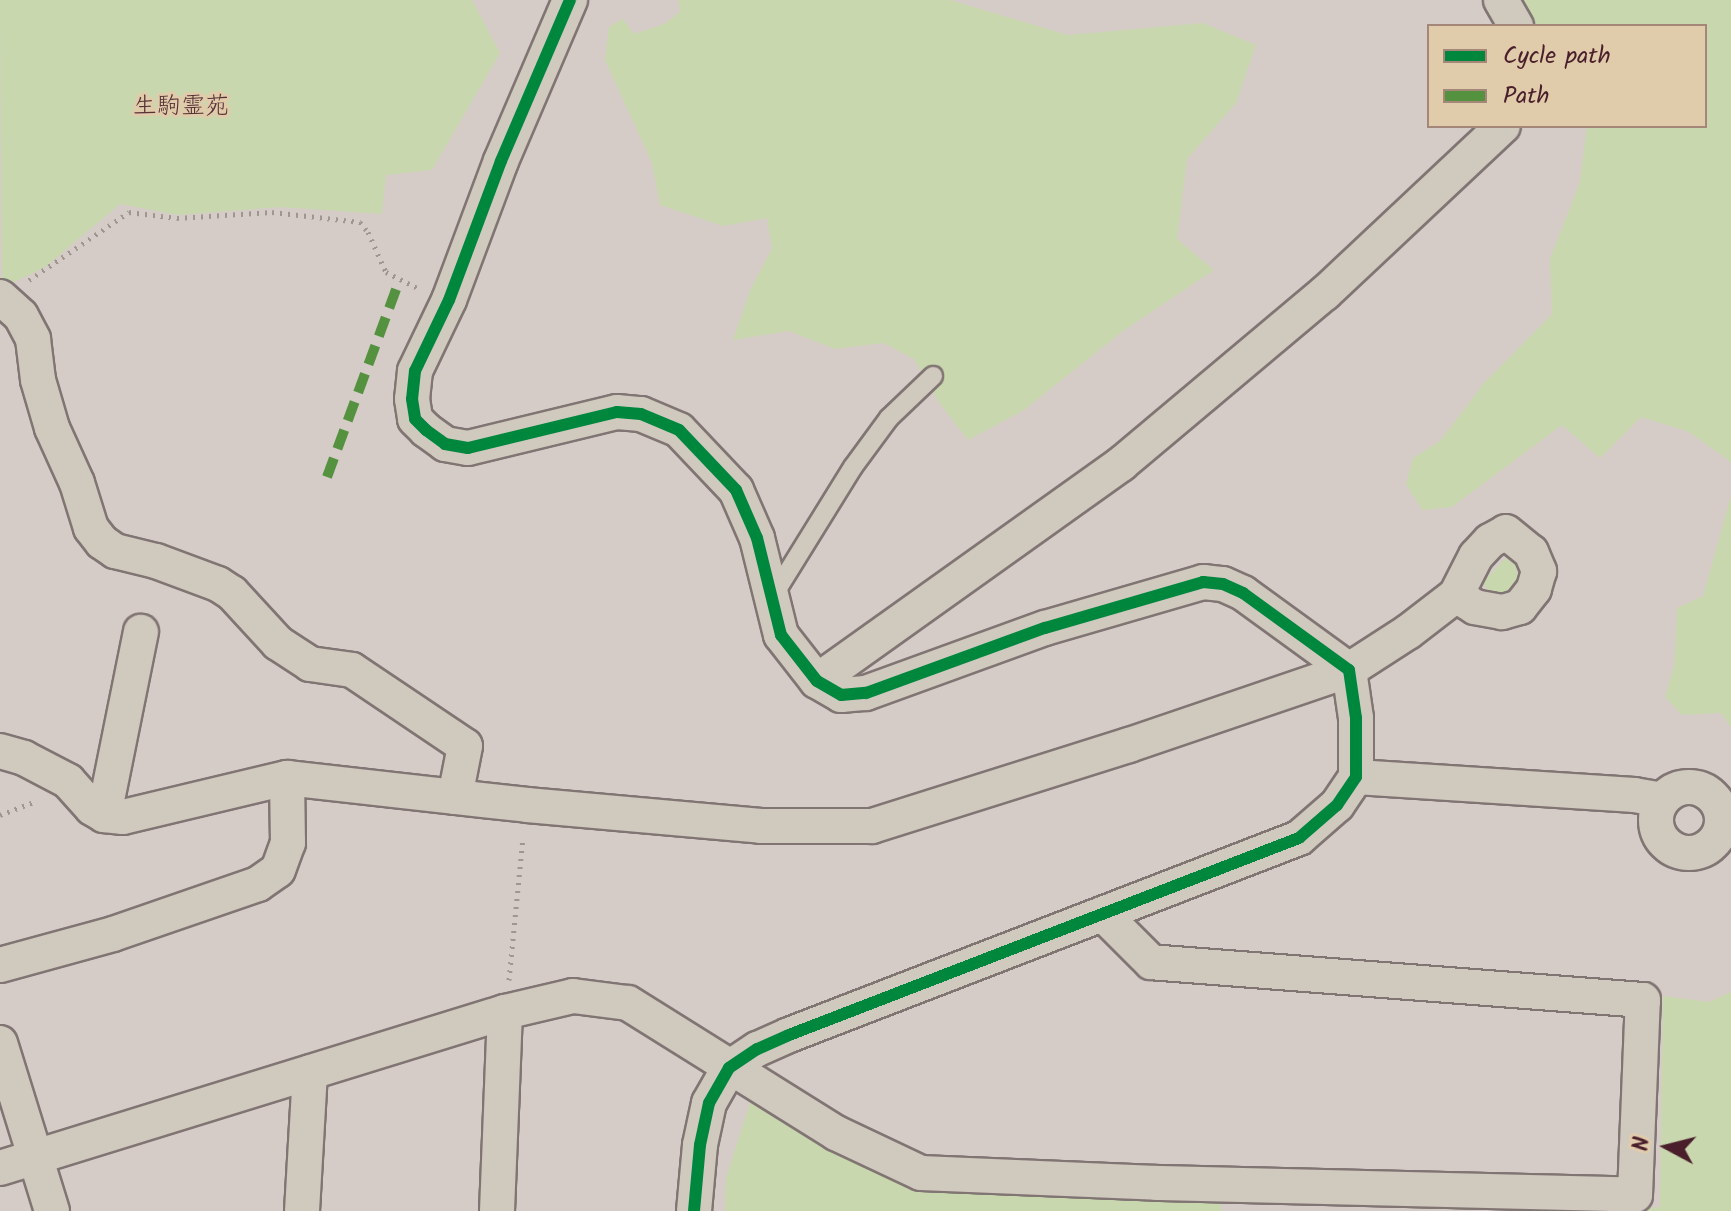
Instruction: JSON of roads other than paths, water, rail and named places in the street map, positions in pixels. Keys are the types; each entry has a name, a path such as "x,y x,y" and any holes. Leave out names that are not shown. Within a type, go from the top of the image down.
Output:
{"street":[{"path":"570,0 501,161 449,300 415,371 412,399 415,419 426,430 445,444 468,448 617,412 641,414 679,430 736,490 757,538 781,635 817,681 841,695 866,693 1045,628 1203,582 1223,584 1243,593 1349,670 1356,718 1356,777 1337,805 1299,838 789,1035 757,1049 729,1068 709,1103 700,1145 694,1211"},
{"path":"1501,0 1515,24"},
{"path":"817,681 1121,464 1325,293 1501,128"},
{"path":"12,290 33,339 38,380 52,428 77,483 91,528 102,542 115,551 156,561 218,584 288,650 310,664 352,670 465,746 455,797"},
{"path":"0,751 24,758 68,781 92,808 104,815 123,817 287,778 527,805 761,826 872,826 1114,750 1349,670 1408,632 1456,595"},
{"path":"104,815 141,632"},
{"path":"1356,777 1634,795 1662,800"},
{"path":"0,965 113,934 258,884 278,870 288,843 287,778"},
{"path":"0,1168 505,1012 573,996 628,1003 836,1133 921,1173 1157,1183 1635,1195 1643,1000 1151,962 1103,914"},
{"path":"497,1211 505,1012"},
{"path":"0,1043 52,1211"},
{"path":"302,1211 310,1072"}],"lane":[{"path":"773,596 880,430 933,376"}],"park label":[{"name":"生駒霊苑","path":"181,107"}]}
